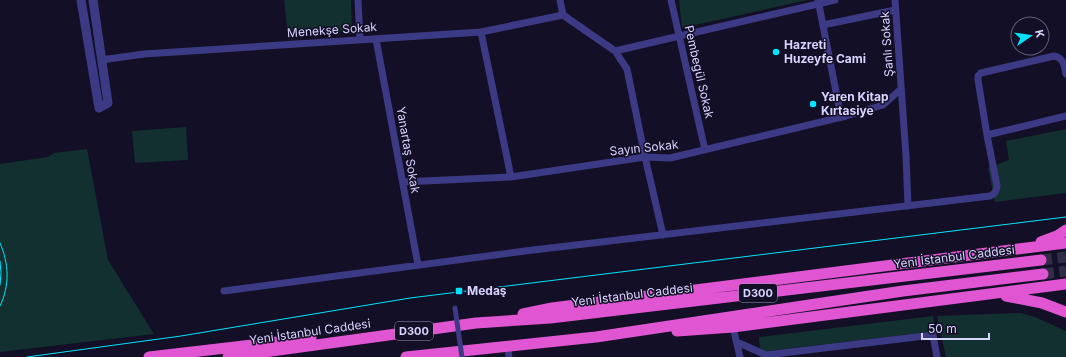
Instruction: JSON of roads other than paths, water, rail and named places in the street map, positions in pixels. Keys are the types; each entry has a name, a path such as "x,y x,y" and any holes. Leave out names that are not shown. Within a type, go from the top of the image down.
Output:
{"highway":[{"path":"1021,249 1048,240 1066,230"},
{"path":"476,323 552,308 1060,244 1066,249"},
{"name":"Yeni İstanbul Caddesi","path":"228,357 476,323 550,318 1041,260"},
{"name":"D300","path":"406,357 596,337 904,291 1043,274"},
{"path":"596,337 733,327 1064,284"},
{"path":"991,294 1029,300 1066,312"},
{"path":"149,357 308,338 352,339"}],"street":[{"path":"81,0 99,108 108,103 93,0"},
{"path":"358,0 360,40"},
{"path":"560,0 563,15 615,51 627,69 645,158 663,235"},
{"name":"Pembegül Sokak","path":"671,0 705,150"},
{"path":"615,51 818,2 835,0"},
{"name":"Şanlı Sokak","path":"895,0 908,206"},
{"path":"818,2 842,117"},
{"path":"823,25 896,10"},
{"name":"Menekşe Sokak","path":"101,60 144,54 481,32 563,15"},
{"path":"481,32 511,177"},
{"name":"Yanartaş Sokak","path":"376,39 418,265"},
{"path":"224,291 517,252 994,195 997,186 987,136 978,76 981,73 1054,56 1060,57 1063,61 1066,74"},
{"name":"Sayın Sokak","path":"403,182 511,177 645,158 670,158 842,117 883,105 901,88"},
{"path":"987,136 1066,116"},
{"path":"455,308 462,357"},
{"path":"733,327 740,357"},
{"path":"737,342 766,356 933,335 937,357"},
{"path":"508,346 508,357"}],"tunnel":[{"path":"1041,260 1066,257"},
{"path":"1043,274 1066,271"}],"tram line":[{"path":"27,357 181,336 410,298 1066,217"},
{"path":"0,243 7,267 7,282 0,306"},
{"path":"0,261 0,285"}],"place":[{"name":"Hazreti Huzeyfe Cami","path":"776,52"},
{"name":"Yaren Kitap Kırtasiye","path":"813,104"},
{"name":"Medaş","path":"459,291"}]}
